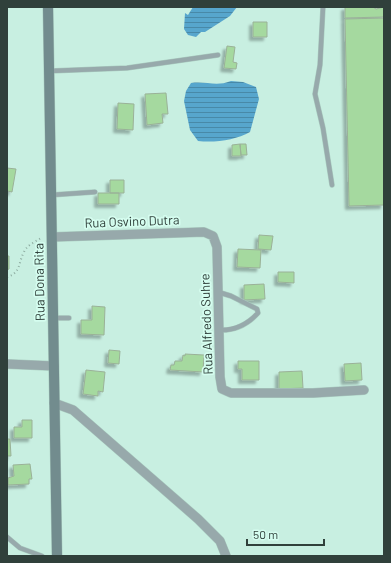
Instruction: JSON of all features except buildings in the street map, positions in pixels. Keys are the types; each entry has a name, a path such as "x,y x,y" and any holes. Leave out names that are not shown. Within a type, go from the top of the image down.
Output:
{"main road":[{"name":"Rua Dona Rita","path":"48,7 54,403 58,556"}],"street":[{"name":"Rua Osvino Dutra","path":"52,236 204,232 213,236"},
{"name":"Rua Alfredo Suhre","path":"213,236 217,247 218,330 222,389 231,394 313,393 364,390"},
{"path":"7,364 54,366"},
{"path":"54,403 73,410 198,518 220,541 226,556"}],"lane":[{"path":"323,7 320,65 315,94 323,128 332,186"},
{"path":"49,71 127,68 218,55"},
{"path":"51,195 95,192"},
{"path":"218,292 244,302 257,309 258,314 235,330 218,330"},
{"path":"53,318 69,318"},
{"path":"7,537 20,548 42,556"}],"path":[{"path":"7,277 13,276 19,268 24,252 30,244 52,236"}],"water":[{"path":"193,7 237,7 230,16 205,32 201,32 196,37 188,35 184,29 185,13 188,15"},
{"path":"231,81 243,82 256,87 259,99 250,132 225,140 211,142 198,141 190,130 184,101 186,91 191,83 221,84"}]}
